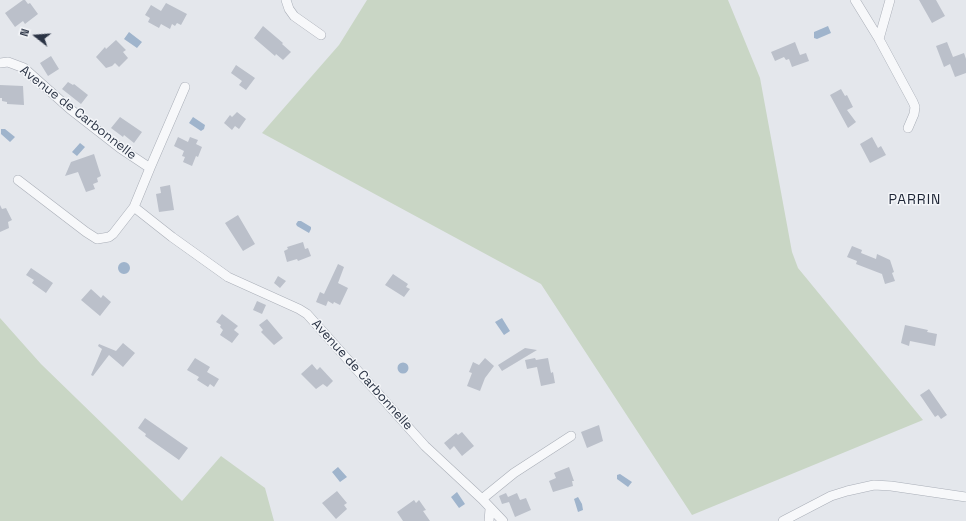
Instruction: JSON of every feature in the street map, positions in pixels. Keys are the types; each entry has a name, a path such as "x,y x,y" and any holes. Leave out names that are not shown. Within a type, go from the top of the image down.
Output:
{"street":[{"path":"286,0 289,9 294,16 321,35"},
{"path":"855,0 879,39 915,107 914,114 908,128"},
{"path":"879,39 890,0"},
{"name":"Avenue de Carbonnelle","path":"0,63 8,62 24,68 70,109 120,148 150,168 134,207 172,237 228,277 299,308 307,314 425,446 482,499 503,521"},
{"path":"150,168 185,87"},
{"path":"18,180 97,239 109,237 113,234 134,207"},
{"path":"482,499 514,472 571,436"},
{"path":"783,521 805,508 831,496 874,485 891,486 966,497"},
{"path":"489,521 490,509"}],"green space":[{"path":"367,0 728,0 760,78 792,252 798,268 923,420 692,515 541,284 262,133 339,45"},
{"path":"0,318 41,364 182,501 221,456 265,488 274,521 0,521"}],"water":[{"path":"828,26 831,33 817,39 814,38 814,32"},
{"path":"129,32 142,42 137,48 124,39"},
{"path":"193,117 205,125 204,129 201,131 189,123"},
{"path":"1,129 5,129 15,137 10,142 1,134"},
{"path":"80,143 85,147 77,156 72,152"},
{"path":"298,221 301,221 311,227 309,233 297,226 296,224"},
{"path":"122,262 126,262 130,268 126,274 122,274 118,270 118,266"},
{"path":"502,318 510,331 504,335 495,322"},
{"path":"403,362 407,364 409,368 407,372 403,374 399,372 397,368 399,364"},
{"path":"338,467 347,477 340,482 332,472"},
{"path":"620,474 632,482 628,487 617,479 617,475"},
{"path":"457,492 465,504 459,508 451,497"},
{"path":"578,497 582,504 583,510 578,512 574,499"}],"building":[{"path":"25,0 28,4 30,3 38,14 25,24 23,21 15,27 5,13"},
{"path":"919,0 936,0 945,16 932,23"},
{"path":"166,3 187,14 181,25 177,23 175,26 172,24 170,29 161,24 159,28 148,22 150,18 145,15 151,5 161,11"},
{"path":"263,26 291,52 283,60 276,54 275,56 254,38"},
{"path":"116,40 126,50 123,52 128,58 119,67 115,63 106,68 96,57 105,47 106,49"},
{"path":"795,42 800,55 806,53 809,61 792,67 789,59 786,60 784,57 775,61 771,52"},
{"path":"947,42 953,57 964,53 966,59 966,73 955,77 950,64 944,67 936,46"},
{"path":"51,56 59,69 48,76 40,63"},
{"path":"236,65 255,78 246,90 239,85 242,81 231,73"},
{"path":"68,82 73,85 74,84 88,95 81,104 62,89"},
{"path":"0,85 23,86 24,105 7,104 7,102 2,101 2,98 0,98"},
{"path":"841,89 845,96 847,95 853,107 847,110 856,122 848,128 830,95"},
{"path":"237,112 246,119 239,129 235,126 232,130 224,123 230,115 232,117"},
{"path":"120,117 142,132 134,143 124,135 123,137 111,128"},
{"path":"178,137 188,142 190,137 198,140 196,144 202,147 192,166 183,162 185,157 182,156 184,151 174,146"},
{"path":"872,137 878,148 881,146 886,155 870,163 860,144"},
{"path":"94,154 101,176 97,178 98,182 93,184 95,189 86,192 78,172 65,176 71,162"},
{"path":"170,185 174,210 159,212 156,194 161,193 160,187"},
{"path":"0,205 2,209 6,208 12,220 8,222 9,228 0,232"},
{"path":"238,215 255,244 243,251 225,223"},
{"path":"303,242 305,249 308,248 311,256 298,261 297,259 287,262 284,251 288,249 287,247"},
{"path":"852,246 862,250 861,253 876,259 877,254 890,260 895,281 885,284 882,274 856,264 857,261 847,257"},
{"path":"338,264 344,267 338,283 348,288 340,305 334,302 333,304 328,301 326,306 316,302 320,292 324,294"},
{"path":"31,268 53,283 46,293 32,283 34,280 26,275"},
{"path":"393,274 408,284 406,287 410,289 404,297 385,285"},
{"path":"278,276 286,281 280,288 274,283"},
{"path":"91,289 101,298 103,295 111,302 100,316 81,300"},
{"path":"257,301 266,305 262,314 253,310"},
{"path":"222,314 238,326 234,330 239,334 232,343 220,335 223,330 220,327 221,325 216,322"},
{"path":"267,319 283,338 274,345 261,332 263,330 259,325"},
{"path":"905,325 928,330 927,332 937,334 935,346 910,341 909,346 901,343"},
{"path":"123,343 135,353 123,367 109,355 93,376 91,375 102,349 98,346 99,344 116,351"},
{"path":"525,348 537,350 502,371 498,365"},
{"path":"195,358 210,367 207,372 219,379 214,387 210,384 208,387 197,380 199,377 187,370"},
{"path":"485,358 494,366 485,378 480,391 467,386 472,373 469,372 473,362 479,365"},
{"path":"535,358 536,360 548,358 555,383 541,386 537,367 527,369 525,360"},
{"path":"312,364 317,370 320,367 333,381 327,387 323,384 316,389 301,374"},
{"path":"929,389 947,415 941,419 938,415 935,417 920,395"},
{"path":"145,418 188,448 179,460 145,436 146,434 138,428"},
{"path":"599,425 603,441 587,448 581,432"},
{"path":"462,432 474,446 462,456 454,446 450,450 444,443 456,433 458,435"},
{"path":"569,467 574,481 572,481 573,486 553,492 549,481 556,478 554,473"},
{"path":"337,491 347,503 344,505 347,509 336,519 322,503"},
{"path":"506,493 508,497 517,493 520,500 526,498 531,510 515,517 509,502 502,504 499,496"},
{"path":"414,500 416,503 419,500 426,510 423,511 430,521 403,521 397,512"}],"district":[{"name":"PARRIN","path":"915,200"}]}
